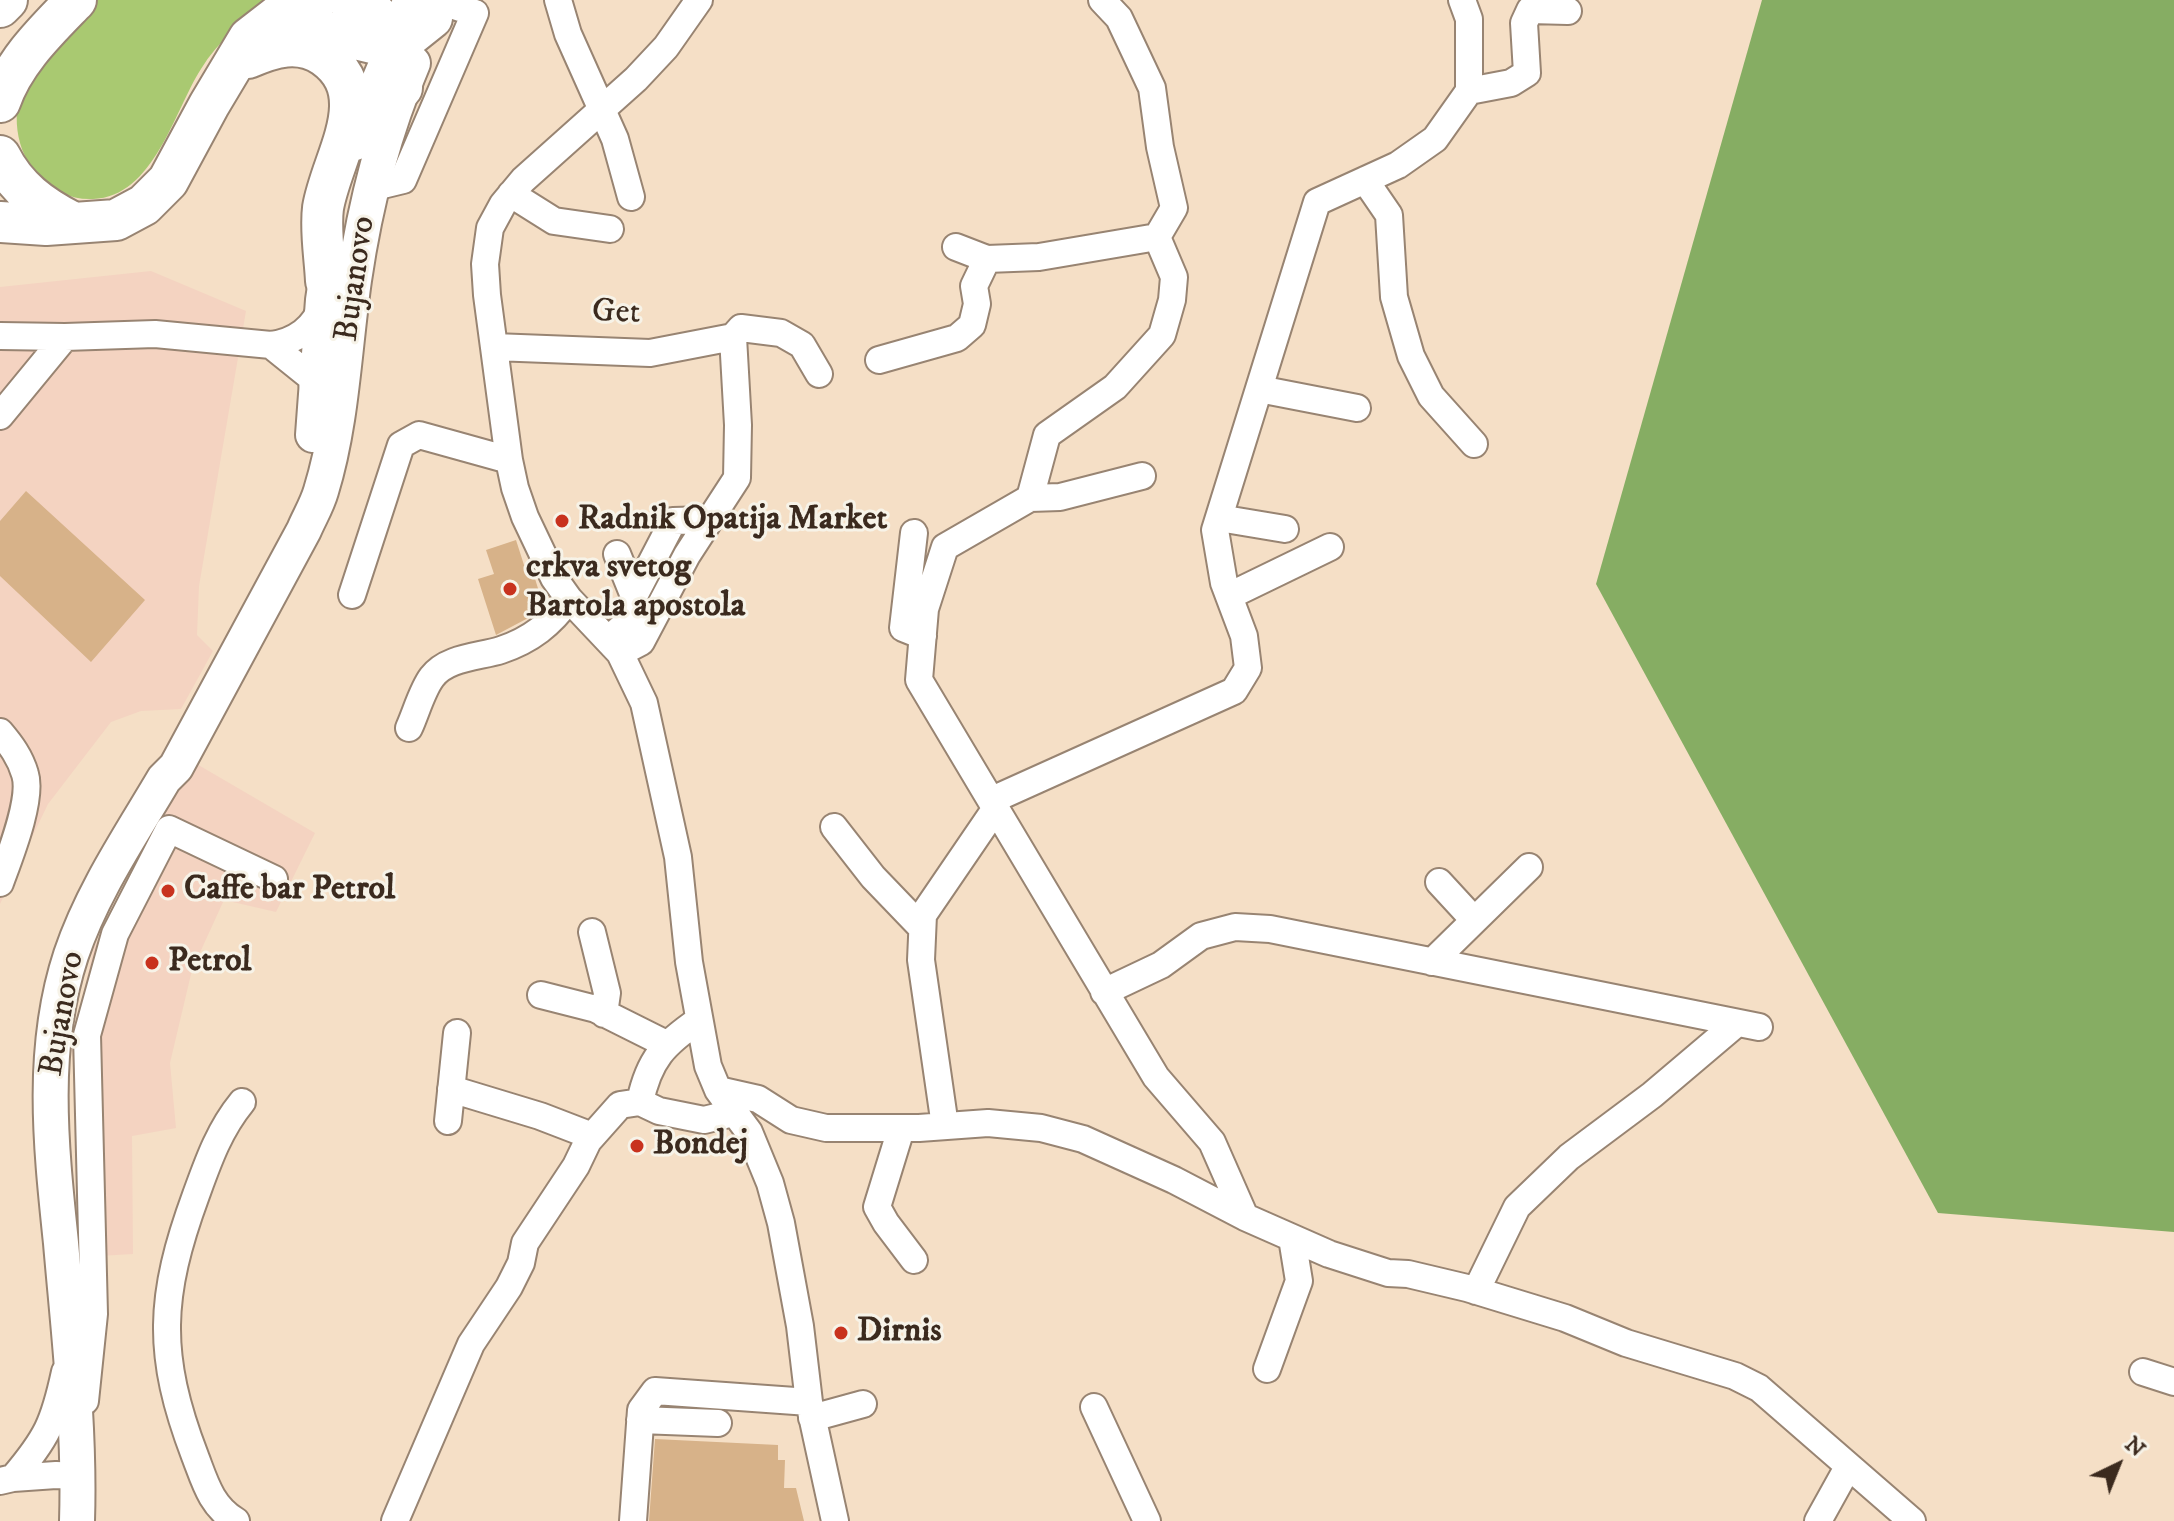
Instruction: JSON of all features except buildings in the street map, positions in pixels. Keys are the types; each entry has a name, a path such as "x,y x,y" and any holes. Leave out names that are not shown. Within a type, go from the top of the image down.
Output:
{"highway":[{"path":"0,7 7,0"},
{"path":"0,53 51,0"},
{"path":"0,102 9,80 22,61 76,0"},
{"path":"0,222 46,225 116,220 136,211 154,198 168,181 249,38 280,14 317,0"},
{"path":"348,0 371,10 383,20 403,60 402,88"},
{"path":"209,105 268,39 314,29 382,46 396,42 421,27 430,5"},
{"path":"248,58 279,47 304,47 326,58 349,88 350,118 324,205 325,291"},
{"path":"0,156 20,186 33,198 72,222"}],"main road":[{"name":"Bujanovo","path":"77,1521 79,1466 50,1099 51,1046 71,955 115,897 164,779 176,767 285,560 304,530 324,480 343,378 354,283 370,188 430,5"},
{"name":"Bujanovo","path":"285,560 305,490 325,291 337,209 366,108 396,42"}],"street":[{"path":"558,0 568,34 615,139 631,197"},
{"path":"699,0 666,47 511,194 490,228 485,264 509,460 525,517 554,578 569,599 614,646 644,703 678,857 689,962 708,1066 718,1090 749,1132 781,1223 800,1326 811,1410 835,1521"},
{"path":"1102,0 1119,18 1152,88 1160,147 1174,208 1157,237"},
{"path":"945,1126 921,960 923,915 994,804 1234,691 1248,668 1244,636 1224,583 1215,530 1317,202 1398,165 1435,139 1469,91 1469,19 1462,0"},
{"path":"370,188 403,180 475,13 430,5"},
{"path":"1469,91 1511,83 1527,73 1524,23 1530,10 1568,11"},
{"path":"1365,180 1389,215 1394,297 1411,356 1431,396 1474,444"},
{"path":"511,194 554,221 610,229"},
{"path":"956,247 987,259 1039,257 1157,237"},
{"path":"1030,498 1047,435 1115,387 1162,335 1172,300 1174,277 1157,237"},
{"path":"879,360 957,338 972,325 977,304 974,286 987,259"},
{"path":"0,336 155,334 271,345 286,343 301,334 319,316 325,291"},
{"name":"Get","path":"494,347 650,353 733,337 741,328 781,333 802,345 819,374"},
{"path":"0,416 65,337"},
{"path":"614,646 641,642 687,555 737,478 738,425 733,337"},
{"path":"271,345 312,378 315,406"},
{"path":"1259,389 1357,408"},
{"path":"352,595 401,445 419,435 509,460"},
{"path":"1142,476 1060,497 1030,498 945,547 925,609 919,680 1156,1077 1212,1142 1245,1217"},
{"path":"1219,518 1285,529"},
{"path":"614,646 631,619 634,596 673,521 709,520"},
{"path":"914,533 903,628 923,636"},
{"path":"1229,596 1330,547"},
{"path":"617,554 634,596"},
{"path":"409,728 432,677 465,658 499,651 530,638 554,620 569,599"},
{"path":"0,732 16,751 27,778 20,826 0,883"},
{"path":"834,827 842,852 922,928"},
{"path":"7,1479 56,1475 79,1466 94,1314 87,1035 115,934 115,897 169,829 274,879"},
{"path":"1432,962 1529,867"},
{"path":"1439,882 1474,920"},
{"path":"1104,992 1161,965 1201,936 1235,927 1270,929 1748,1025 1569,1157 1526,1198 1517,1207 1476,1291"},
{"path":"592,932 607,993 604,1014"},
{"path":"541,995 604,1014 666,1044"},
{"path":"640,1102 644,1085 666,1044 699,1020"},
{"path":"448,1121 457,1033"},
{"path":"451,1089 540,1116 592,1136"},
{"path":"718,1090 758,1099 791,1120 826,1128 901,1129 988,1123 1041,1128 1083,1139 1174,1180 1245,1217 1364,1266 1476,1291 1565,1318 1626,1343 1735,1376 1759,1388 1912,1521"},
{"path":"236,1521 222,1512 210,1495 185,1430 166,1350 166,1317 173,1266 184,1227 209,1157 228,1119 242,1102"},
{"path":"395,1521 471,1344 509,1287 521,1263 525,1243 592,1136 620,1105 640,1102 659,1111 704,1120 733,1113"},
{"path":"901,1129 877,1207 914,1260"},
{"path":"1267,1369 1299,1281 1292,1238"},
{"path":"7,1479 44,1438 55,1415 70,1349"},
{"path":"2143,1372 2174,1382"},
{"path":"633,1521 641,1410 655,1391 811,1410 863,1404"},
{"path":"1094,1407 1147,1521"},
{"path":"640,1420 718,1423"},
{"path":"1818,1521 1848,1467"}],"shaded area":[{"path":"151,271 246,311 199,586 197,635 213,651 181,709 141,711 111,722 48,804 0,904 0,287"},
{"path":"195,763 315,833 276,912 224,900 192,970 170,1063 176,1128 132,1136 133,1254 82,1257 72,1044 94,947 144,848"}],"green space":[{"path":"92,0 269,0 215,49 147,168 132,184 114,195 85,199 63,194 39,176 20,143 17,117 21,92 28,77"},
{"path":"1762,0 2174,0 2174,1232 1938,1213 1596,584"}],"place":[{"name":"Radnik Opatija Market","path":"562,521"},
{"name":"crkva svetog Bartola apostola","path":"510,589"},
{"name":"Caffe bar Petrol","path":"168,891"},
{"name":"Petrol","path":"152,963"},
{"name":"Bondej","path":"637,1146"},
{"name":"Dirnis","path":"841,1333"}]}
